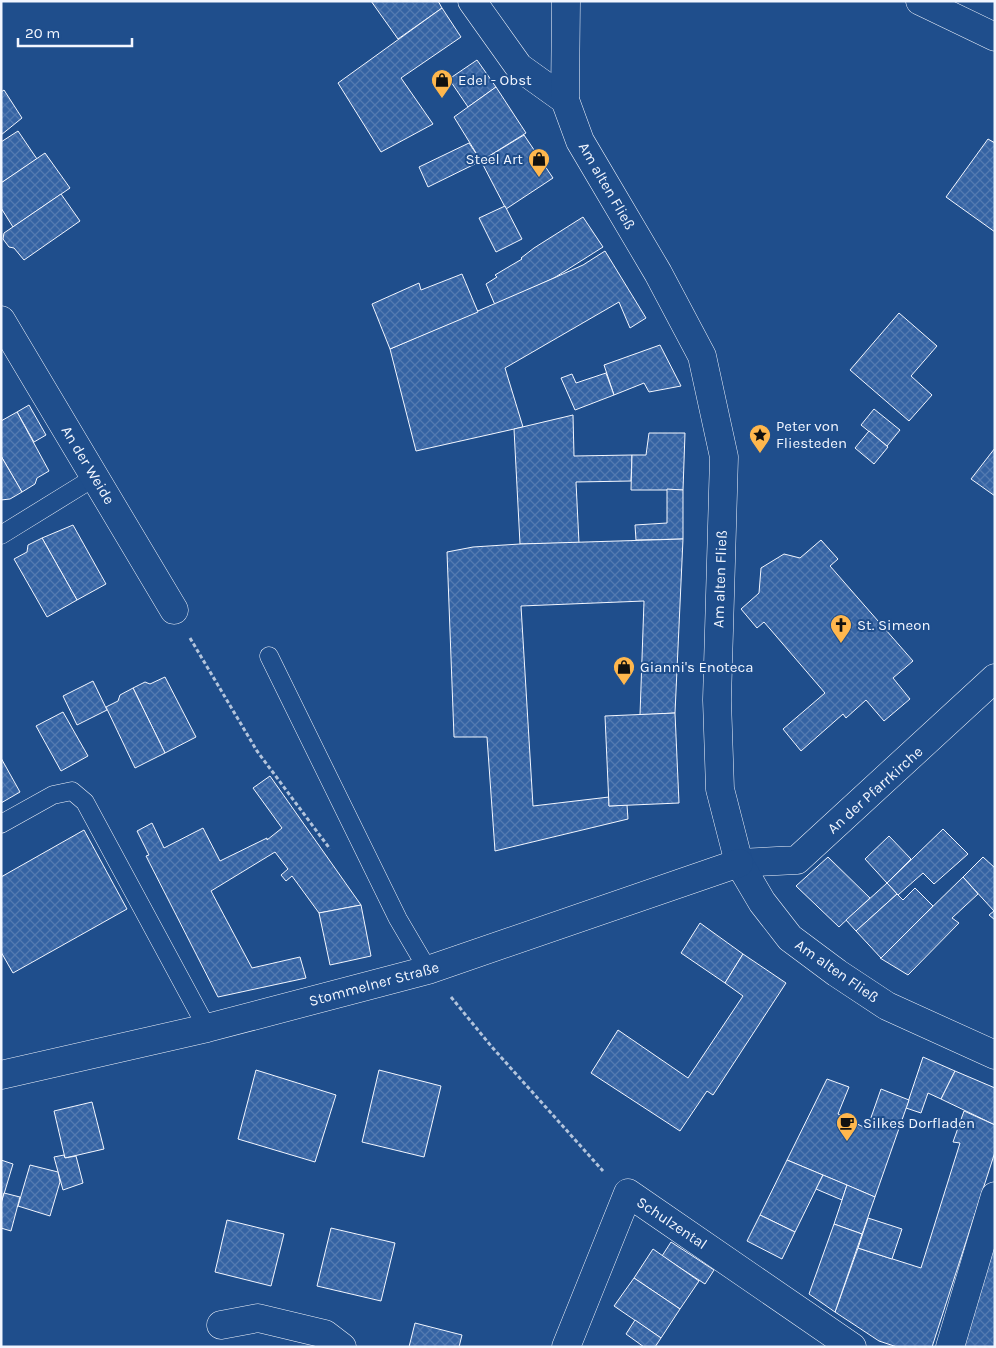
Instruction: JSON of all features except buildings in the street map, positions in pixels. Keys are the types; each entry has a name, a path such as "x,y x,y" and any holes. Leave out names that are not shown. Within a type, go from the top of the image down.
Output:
{"main road":[{"path":"472,1 519,67 565,100"},
{"name":"Am alten Fließ","path":"566,1 565,100 580,141 658,273 702,356 724,457 717,700 720,789 738,863 762,902 790,938 887,1006 995,1055"},
{"path":"920,1 995,37"},
{"name":"An der Weide","path":"1,320 174,610"},
{"name":"An der Pfarrkirche","path":"738,863 797,860 995,678"},
{"name":"Stommelner Straße","path":"1,1074 207,1028 428,970 738,863"},
{"name":"Schulzental","path":"566,1347 628,1193 852,1347"},
{"path":"950,1347 995,1196"},
{"path":"221,1325 258,1318 325,1334 342,1347"}],"lane":[{"path":"1,535 95,478"},
{"path":"270,656 398,919 428,970"},
{"path":"1,824 53,795 72,791 85,802 207,1028"}],"path":[{"path":"174,610 257,751 331,851"},
{"path":"428,970 491,1046 609,1177 628,1193"}],"place":[{"name":"Edel - Obst","path":"442,99"},
{"name":"Steel Art","path":"539,178"},
{"name":"Peter von Fliesteden","path":"760,454"},
{"name":"St. Simeon","path":"841,644"},
{"name":"Gianni's Enoteca","path":"624,686"},
{"name":"Silkes Dorfladen","path":"847,1142"}]}
